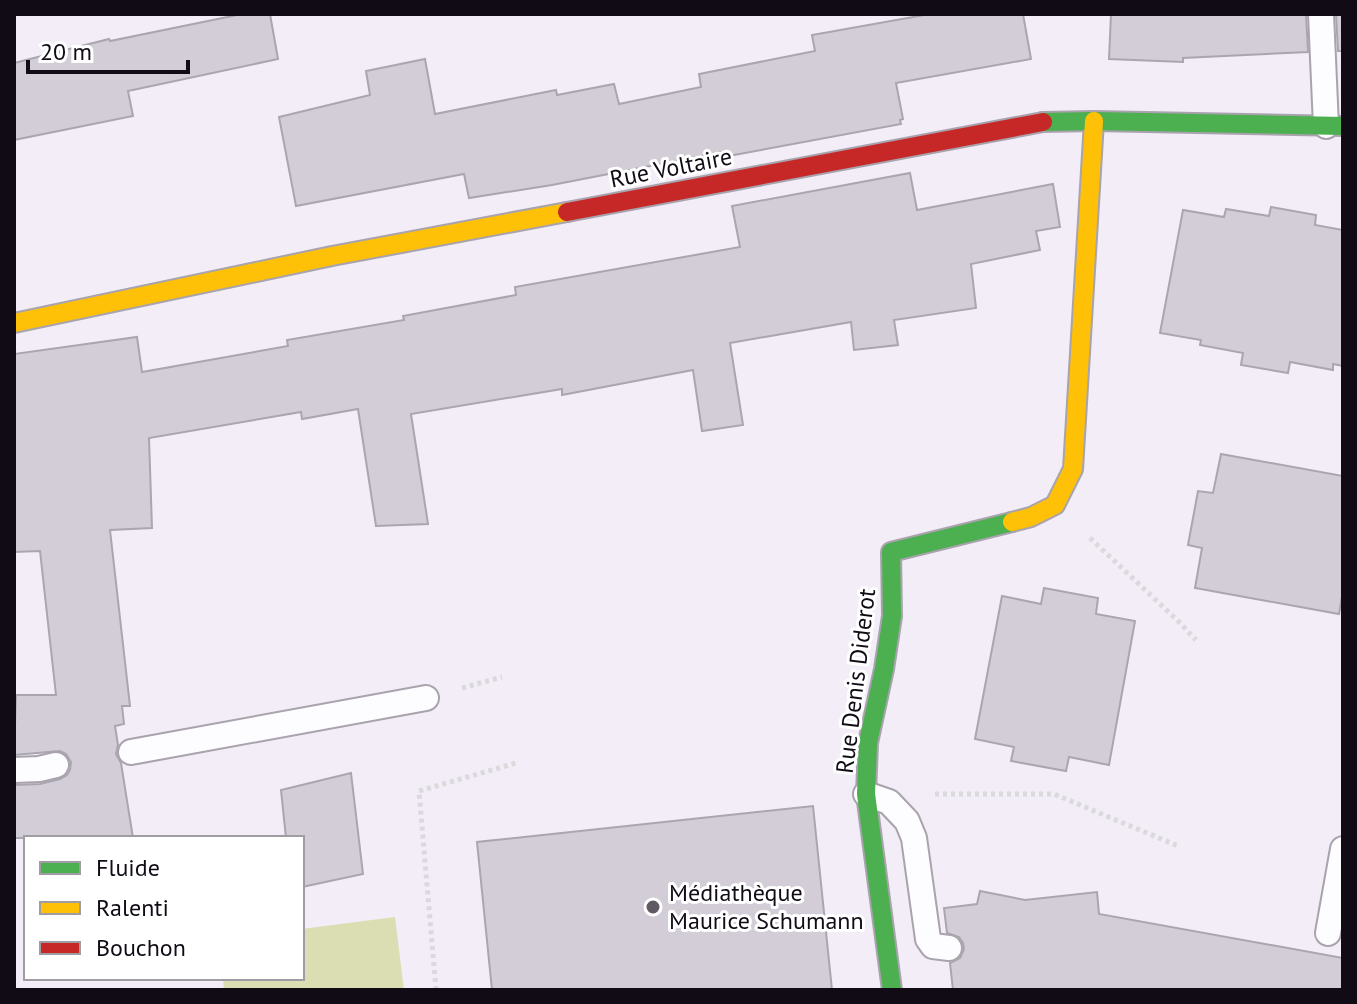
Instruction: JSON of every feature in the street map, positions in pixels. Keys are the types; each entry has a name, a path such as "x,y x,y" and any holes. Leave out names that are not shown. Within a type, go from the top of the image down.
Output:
{"street":[{"path":"1055,505 1073,469 1094,121"},
{"name":"Rue Voltaire","path":"14,323 332,256 1036,122 1334,126"},
{"name":"Rue Denis Diderot","path":"892,990 866,794 868,743 892,616 891,552 1031,517 1055,505"}],"lane":[{"path":"1321,14 1334,126"},
{"path":"131,752 426,698"},
{"path":"14,770 56,765"},
{"path":"866,794 889,802 907,821 914,838 928,939 933,946 949,948"},
{"path":"1328,933 1343,849"}],"path":[{"path":"1055,505 1196,640"},
{"path":"436,990 419,791 516,763"},
{"path":"866,794 1054,794 1178,846"}],"green space":[{"path":"395,917 404,990 224,990 223,980 304,980 304,929"}],"building":[{"path":"242,14 270,14 278,59 128,91 133,116 14,140 14,63 109,39"},
{"path":"930,14 1023,14 1031,59 896,83 903,119 900,120 901,124 723,157 722,152 469,198 464,174 296,206 279,117 370,95 366,71 425,59 435,114 556,90 557,95 614,84 619,104 701,87 699,74 815,51 812,35"},
{"path":"1111,14 1306,14 1308,52 1183,58 1183,62 1109,59"},
{"path":"1336,14 1343,14 1343,51 1338,51"},
{"path":"910,173 917,210 1053,184 1060,227 1036,231 1040,250 971,264 976,308 894,320 898,345 854,350 851,322 730,343 743,425 702,431 693,370 562,395 562,389 411,414 428,524 376,526 358,409 302,419 301,412 149,438 152,528 110,530 130,706 122,706 124,724 115,726 116,754 121,763 133,836 14,838 14,785 60,779 67,775 71,762 60,751 14,755 16,695 56,695 40,551 14,552 14,354 137,337 142,372 288,346 287,340 404,320 403,316 516,295 515,287 740,247 732,206"},
{"path":"1271,207 1316,215 1315,225 1343,230 1343,366 1333,364 1333,370 1290,362 1288,373 1241,365 1243,353 1200,345 1201,340 1160,333 1183,210 1224,217 1226,209 1269,216"},
{"path":"1221,454 1343,476 1343,591 1339,614 1195,588 1202,548 1188,545 1198,491 1213,493"},
{"path":"1044,588 1098,598 1096,614 1135,621 1109,765 1069,757 1066,771 1011,761 1014,747 975,739 1002,596 1041,604"},
{"path":"351,773 363,874 304,887 304,836 286,836 281,790"},
{"name":"Médiathèque Maurice Schumann","path":"813,806 832,990 492,990 477,842"},
{"path":"980,891 1025,900 1097,892 1099,914 1343,958 1343,990 953,990 950,963 960,958 964,949 959,937 947,933 944,908 977,904"}],"traffic: fast":[{"path":"1043,122 1343,126"},
{"path":"892,990 866,794 868,743 892,616 891,552 1012,522"}],"traffic: slow":[{"path":"1012,522 1055,505 1073,469 1094,121"},
{"path":"14,323 332,256 567,212"}],"traffic: jam":[{"path":"567,212 1043,122"}],"place":[{"name":"Médiathèque Maurice Schumann","path":"653,907"}]}
